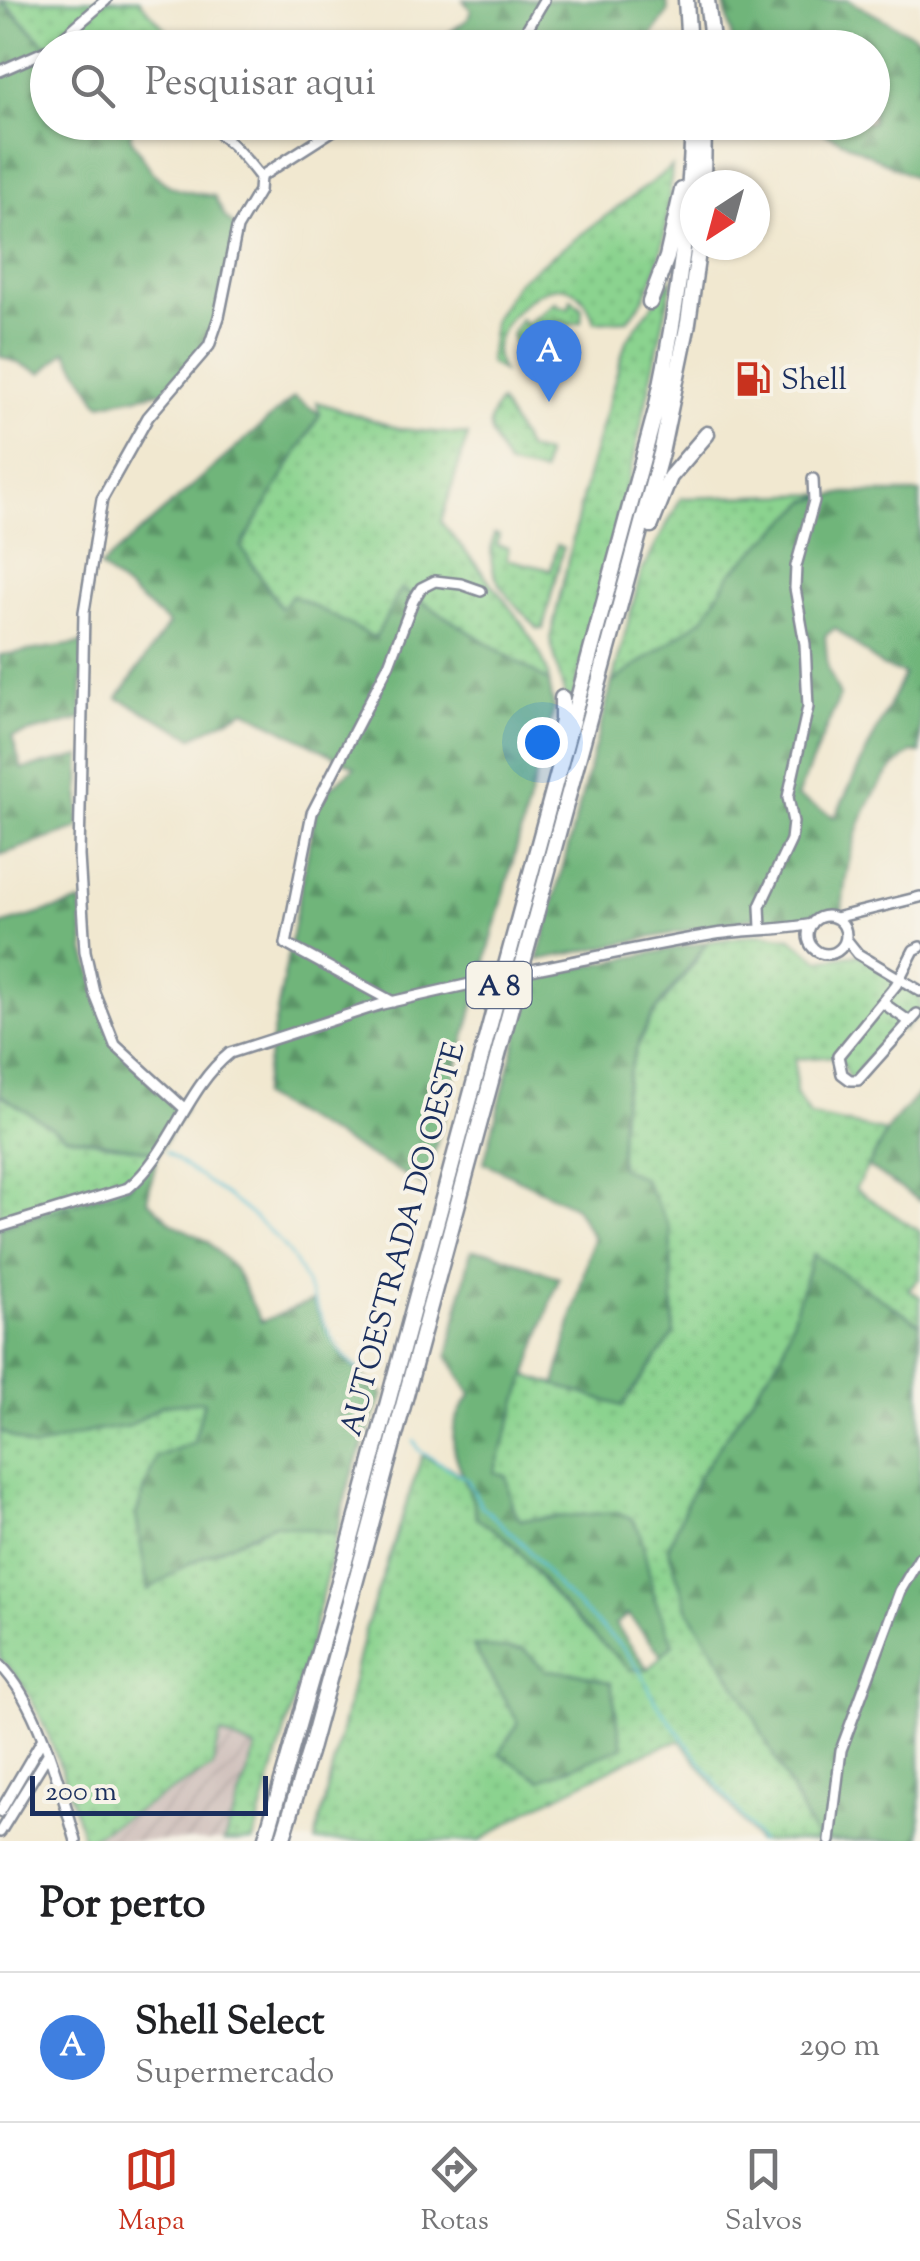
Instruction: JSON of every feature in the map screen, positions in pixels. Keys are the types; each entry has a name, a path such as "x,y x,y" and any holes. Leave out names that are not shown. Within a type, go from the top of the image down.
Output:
{"highway":[{"path":"686,0 687,30"},
{"path":"698,0 700,30"},
{"path":"706,0 710,30"},
{"name":"AUTOESTRADA DO OESTE","path":"265,1841 318,1659 656,410 675,319 692,140"},
{"path":"703,170 704,140"},
{"path":"650,302 667,256 692,145"},
{"name":"AUTOESTRADA DO OESTE","path":"282,1841 624,590 668,421 696,260"},
{"path":"624,590 639,565 670,477 708,434"},
{"path":"528,883 534,835 562,721 562,698"}],"street":[{"path":"71,30 106,0"},
{"path":"526,30 544,0"},
{"path":"0,71 30,58"},
{"path":"184,1109 116,1046 93,987 85,951 79,856 84,612 102,499 148,417 209,346 219,318 237,228 258,191 260,177 226,140"},
{"path":"260,177 318,140"},
{"path":"761,928 760,906 791,840 793,822 788,797 808,707 805,644 795,588 796,566 814,501 813,480"},
{"path":"394,1002 286,944 312,813 389,664 412,601 421,588 435,581 481,591"},
{"path":"532,970 761,928 787,929 812,924 822,917 854,915 920,897"},
{"path":"835,953 854,915"},
{"path":"835,918 858,954 920,991"},
{"path":"808,940 812,924"},
{"path":"787,929 808,940 819,952 858,954"},
{"path":"883,1003 913,1018 870,1070 858,1080 850,1080 842,1074 838,1056 883,1003 914,950 920,947"},
{"path":"0,1227 128,1188 144,1175 211,1068 230,1053 394,1002 488,980"},
{"path":"830,1841 842,1750 900,1591 920,1557"},
{"path":"0,1665 17,1687 42,1740 76,1841"},
{"path":"0,1812 42,1740"},
{"path":"0,1832 48,1754"},
{"path":"40,1767 56,1777"}],"shaded area":[{"path":"220,1734 257,1749 224,1841 85,1841 212,1769"}],"green space":[{"path":"0,0 31,30 30,140 132,140 162,181 182,190 214,196 226,218 237,228 209,346 171,390 100,404 66,351 42,373 0,356"},
{"path":"3,0 139,0 166,30 74,28 32,30"},
{"path":"463,0 667,0 668,12 656,30 453,30 468,19 471,10"},
{"path":"723,0 848,0 920,39 920,180 839,140 890,140 890,30 730,30"},
{"path":"672,167 666,228 657,267 628,320 595,322 576,292 560,287 548,289 524,303 505,325 496,348 502,371 489,362 494,320 517,282"},
{"path":"673,277 633,463 569,712 550,639 587,477 626,341"},
{"path":"571,299 582,309 581,322 568,325 562,321 533,338 530,348 525,350 514,345 512,333 521,319 526,325 556,302 569,308"},
{"path":"294,397 320,414 241,547 281,608 292,595 375,638 401,589 549,682 554,709 425,1186 261,1096 318,798 355,767 245,710 193,737 118,698 169,624 100,567"},
{"path":"317,402 400,429 468,435 441,522 522,624 536,646 549,682 402,589 375,638 292,595 282,609 241,547 320,414"},
{"path":"500,402 528,450 545,454 543,473 508,466 490,426"},
{"path":"845,493 920,493 920,753 912,752 895,766 870,803 847,870 842,914 820,912 792,921 751,918 538,960 612,683 704,618 731,573 808,501","holes":["835,628 883,667 904,674 835,817 797,797 840,696 828,669 825,636"]},
{"path":"828,494 808,501 731,573 704,618 612,683 641,573 681,498"},
{"path":"494,534 499,535 497,545 508,548 507,559 551,570 557,545 563,548 543,629 538,629 518,607 495,576 491,550"},
{"path":"83,643 82,719 12,737 22,769 81,756 79,828 0,855 0,655"},
{"path":"81,902 85,951 115,1045 185,1109 158,1153 147,1200 172,1223 207,1241 236,1271 261,1322 312,1301 341,1353 383,1394 349,1483 337,1534 274,1524 188,1564 148,1590 136,1515 156,1457 194,1442 204,1401 163,1405 129,1426 89,1432 33,1448 0,1431 0,1227 128,1188 157,1152 65,1136 0,1094 0,925"},
{"path":"762,934 791,938 819,960 858,954 920,991 920,1018 917,1015 903,1031 896,1026 859,1069 865,1074 850,1080 838,1056 795,1059 796,1094 810,1116 887,1132 855,1189 920,1232 920,1278 908,1289 920,1297 920,1324 813,1255 782,1353 697,1479 688,1610 745,1699 817,1841 757,1841 680,1740 631,1759 527,1811 480,1841 315,1841 365,1630 422,1456 462,1477 471,1492 477,1519 511,1544 564,1607 630,1669 648,1669 673,1644 617,1512 520,1520 512,1506 506,1476 494,1473 525,1375 622,1406 619,1117 630,1062 653,1015 696,961 706,942","holes":["474,1647 524,1650 545,1670 577,1673 611,1683 622,1747 500,1753 518,1722"]},
{"path":"706,942 651,1018 625,1090 620,1167 644,1179 670,1228 674,1334 622,1406 555,1385 593,1238 575,1207 484,1162 533,977"},
{"path":"920,1092 920,1201 868,1167 889,1127"},
{"path":"0,1094 65,1136 158,1153 128,1188 0,1227"},
{"path":"471,1250 493,1252 559,1278 494,1472 506,1476 512,1506 520,1520 617,1512 631,1518 640,1532 655,1599 673,1644 662,1655 628,1615 615,1624 648,1669 630,1670 565,1607 512,1544 477,1519 453,1442 454,1427 471,1395 448,1356"},
{"path":"813,1254 920,1324 920,1841 817,1841 745,1699 688,1610 668,1548 697,1479 782,1353"},
{"path":"204,1400 194,1442 156,1457 136,1515 148,1589 188,1564 274,1524 337,1534 308,1651 253,1841 224,1841 256,1749 221,1734 212,1768 84,1841 41,1718 29,1695 0,1659 0,1431 33,1448 89,1432 129,1426 163,1405"},
{"path":"473,1646 524,1650 545,1670 577,1673 611,1683 622,1747 541,1780 500,1754 518,1722"}],"waterway":[{"path":"166,1152 276,1238 297,1266 337,1346 361,1371"},
{"path":"414,1441 420,1451 467,1479 481,1505 526,1547 558,1587 622,1647 640,1670 655,1701 760,1841"}],"place":[{"name":"Shell","path":"753,379"},
{"name":"Shell Select","path":"549,402"}]}
